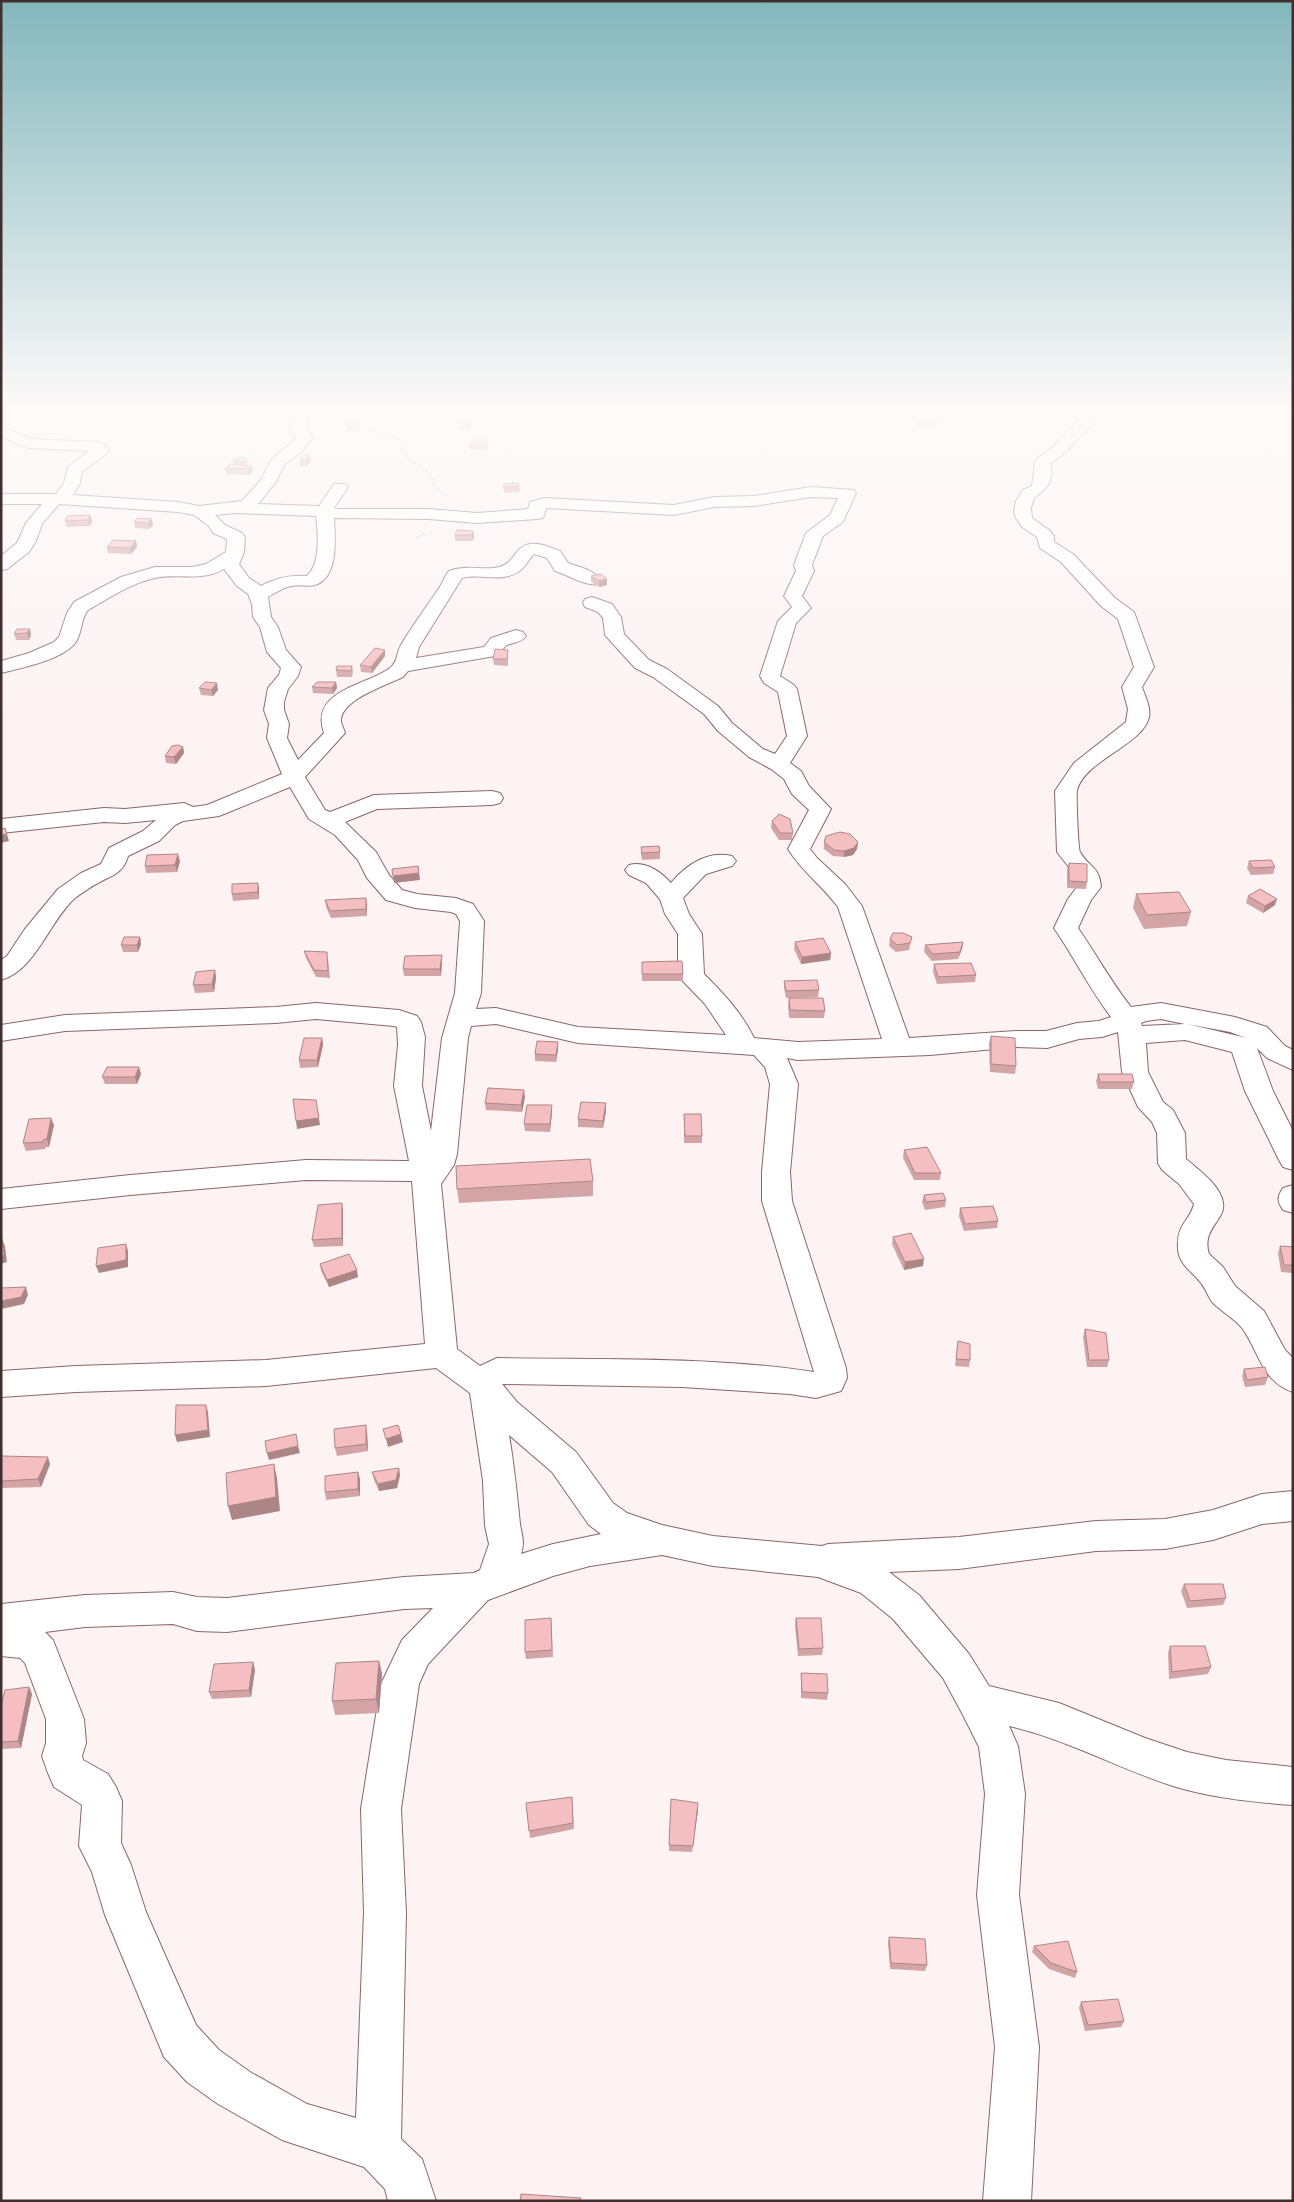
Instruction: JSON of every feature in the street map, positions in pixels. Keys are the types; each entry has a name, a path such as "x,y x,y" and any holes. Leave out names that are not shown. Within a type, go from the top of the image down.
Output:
{"street":[{"path":"1,565 22,549 27,542 32,525 39,515"},
{"path":"1,1199 130,1185 306,1170 426,1177 440,1165 443,1154 455,1038 468,993 472,921 465,909 456,905 415,902 394,896 379,878 368,857 343,830 317,814 294,776 278,743 277,732 279,724 274,710 274,702 278,688 288,676 291,667 277,652 269,627 262,617 261,604 256,591 243,582 230,564 234,555 236,537 219,529 215,523 204,515"},
{"path":"258,595 290,581 315,579 323,567 326,541 324,515"},
{"path":"437,515 477,518 534,515"},
{"path":"779,764 797,736 787,689 771,679 770,676 787,621 802,608 793,596 805,570 803,565 808,555 811,541 820,528 837,518 839,515"},
{"path":"1024,515 1026,521 1045,536 1046,544 1067,558 1108,602 1127,616 1144,667 1132,687 1138,712 1137,721 1130,730 1088,763 1069,782 1066,791 1068,852 1088,875 1088,887 1066,928 1085,956 1103,989 1130,1028 1135,1072 1152,1107 1162,1117 1171,1133 1172,1163 1189,1177 1205,1195 1209,1204 1208,1213 1196,1226 1194,1233 1192,1250 1196,1259 1212,1275 1224,1294 1253,1320 1274,1359 1293,1379"},
{"path":"1,972 16,961 34,934 66,894 89,878 109,869 114,865 118,853 154,834 172,816 211,811 294,776 335,733 330,726 330,719 334,711 347,696 396,673 402,667 408,659 408,647 417,638 433,609 450,588 454,575 457,573 499,572 509,569 528,548 535,547 554,555 561,567 578,572 592,580"},
{"path":"1,667 36,657 61,646 68,639 76,613 81,606 119,585 155,572 192,572 211,569 234,555"},
{"path":"592,602 605,608 612,617 615,635 642,664 660,673 711,710 725,728 756,753 779,764 793,776 800,789 820,809 799,849 808,863 837,889 850,906 898,1046"},
{"path":"402,667 426,661 488,652 493,650 498,642 516,636"},
{"path":"328,821 374,802 492,798"},
{"path":"1,826 104,815 134,816 232,803"},
{"path":"671,897 687,876 695,870 706,864 724,861"},
{"path":"378,2148 385,1914 381,1809 400,1684 415,1652 485,1584 507,1544 503,1526 500,1481 485,1387 488,1375 497,1371 682,1374 790,1381 816,1385 829,1382 832,1378 777,1201 776,1172 782,1127 784,1084 767,1052 735,1026 714,998 691,976 690,934 677,914 671,897 654,878 637,870"},
{"path":"1130,1028 1140,1013 1161,1011 1235,1025 1258,1034 1276,1052 1286,1059 1293,1061"},
{"path":"1,1033 65,1024 256,1016 306,1012 398,1018 408,1022 411,1028 408,1084 426,1177 442,1355"},
{"path":"461,1019 496,1016 578,1035 767,1052 1047,1040 1077,1031 1102,1029 1130,1028 1185,1032 1243,1046 1259,1091 1293,1160"},
{"path":"1293,1195 1293,1202"},
{"path":"1,1384 76,1379 266,1373 442,1355 485,1387 505,1411 564,1462 601,1514 615,1524 662,1540 713,1552 819,1560 959,1553 1096,1536 1165,1534 1213,1525 1262,1509 1293,1506"},
{"path":"1,1621 85,1612 173,1608 197,1614 227,1614 485,1584 521,1570 590,1551 662,1540"},
{"path":"819,1560 874,1582 906,1608 956,1666 977,1702 998,1746 1005,1794 998,1895 1017,2047 1007,2201"},
{"path":"1,1638 29,1642 40,1652 65,1719 66,1743 62,1756 68,1773 94,1788 102,1801 100,1846 110,1865 126,1915 180,2041 211,2072 234,2088 298,2124 378,2148 405,2176 412,2201"},
{"path":"977,1702 1068,1725 1122,1748 1188,1771 1259,1783 1293,1786"}],"path":[{"path":"417,537 435,528 451,516"}],"building":[{"path":"90,515 88,520 65,521 67,516"},
{"path":"137,518 152,519 148,523 134,522"},
{"path":"457,530 473,531 472,535 455,535"},
{"path":"113,540 136,541 130,548 107,547"},
{"path":"601,574 607,579 599,581 591,576"},
{"path":"17,629 30,629 27,633 14,634"},
{"path":"375,648 385,650 371,667 360,665"},
{"path":"495,649 508,650 507,659 493,659"},
{"path":"337,666 352,666 351,671 336,670"},
{"path":"205,682 217,683 211,690 199,688"},
{"path":"317,682 336,682 332,688 312,687"},
{"path":"178,745 183,747 174,757 165,756 172,746"},
{"path":"779,814 790,819 793,833 780,833 772,821"},
{"path":"5,828 7,834 1,835 1,829"},
{"path":"840,832 850,834 858,842 854,848 844,851 834,850 824,842 826,836"},
{"path":"659,846 660,852 642,853 641,847"},
{"path":"178,854 175,865 145,866 147,855"},
{"path":"1271,860 1275,867 1253,868 1249,861"},
{"path":"1069,863 1087,864 1087,882 1069,881"},
{"path":"418,866 419,873 393,876 392,869"},
{"path":"258,883 258,892 232,894 232,884"},
{"path":"1260,889 1277,899 1265,906 1248,896"},
{"path":"1179,892 1191,912 1147,915 1136,894"},
{"path":"366,898 366,909 330,911 325,900"},
{"path":"893,933 903,933 912,937 910,943 897,945 890,939"},
{"path":"124,937 140,937 137,945 121,945"},
{"path":"823,938 831,953 802,957 795,942"},
{"path":"963,942 960,952 933,954 925,945"},
{"path":"304,951 327,952 328,971 314,970"},
{"path":"442,955 440,969 403,969 405,956"},
{"path":"682,961 683,974 642,974 642,962"},
{"path":"971,963 976,975 938,977 934,964"},
{"path":"215,970 212,984 193,985 196,972"},
{"path":"817,980 819,990 786,991 784,981"},
{"path":"789,998 823,998 825,1011 790,1010"},
{"path":"991,1036 1015,1038 1016,1066 991,1064"},
{"path":"304,1038 322,1038 317,1060 299,1060"},
{"path":"537,1041 558,1042 556,1055 535,1054"},
{"path":"107,1067 139,1067 135,1077 102,1077"},
{"path":"1098,1074 1132,1074 1134,1082 1100,1082"},
{"path":"488,1088 524,1090 521,1105 485,1103"},
{"path":"293,1099 316,1100 319,1118 296,1121"},
{"path":"581,1102 606,1103 603,1121 578,1119"},
{"path":"527,1105 552,1105 550,1124 524,1124"},
{"path":"684,1114 701,1114 702,1136 685,1136"},
{"path":"51,1118 47,1139 43,1140 43,1142 23,1143 29,1119"},
{"path":"927,1147 941,1173 915,1173 904,1150"},
{"path":"590,1159 593,1181 457,1189 456,1166"},
{"path":"943,1193 946,1200 926,1202 924,1195"},
{"path":"342,1203 342,1238 312,1240 318,1205"},
{"path":"993,1206 998,1221 965,1224 960,1208"},
{"path":"911,1233 924,1259 905,1262 893,1237"},
{"path":"1,1239 4,1255 1,1256"},
{"path":"126,1244 126,1260 96,1266 98,1248"},
{"path":"1280,1246 1293,1247 1293,1265 1284,1265"},
{"path":"349,1254 357,1270 327,1280 320,1264"},
{"path":"26,1287 21,1297 1,1301 1,1288"},
{"path":"1085,1329 1106,1333 1109,1360 1089,1360"},
{"path":"958,1341 970,1344 970,1360 956,1359"},
{"path":"1265,1367 1268,1377 1247,1380 1244,1369"},
{"path":"176,1405 206,1405 208,1430 175,1435"},
{"path":"366,1425 366,1444 335,1448 334,1429"},
{"path":"398,1425 401,1434 386,1439 383,1429"},
{"path":"296,1434 298,1446 267,1453 265,1441"},
{"path":"1,1456 48,1457 38,1479 1,1481"},
{"path":"274,1464 276,1497 228,1506 226,1473"},
{"path":"399,1468 396,1480 378,1484 372,1472"},
{"path":"358,1472 358,1489 325,1492 325,1476"},
{"path":"1184,1584 1223,1584 1226,1598 1190,1601"},
{"path":"551,1618 552,1650 525,1652 525,1620"},
{"path":"796,1618 821,1618 823,1648 799,1649"},
{"path":"1170,1646 1205,1646 1211,1667 1172,1672"},
{"path":"379,1661 376,1699 332,1701 336,1663"},
{"path":"253,1662 249,1690 209,1692 214,1664"},
{"path":"801,1673 827,1674 828,1693 802,1692"},
{"path":"29,1687 18,1741 1,1742 1,1706 5,1690"},
{"path":"572,1797 573,1823 529,1831 526,1803"},
{"path":"671,1799 698,1803 693,1846 669,1845"},
{"path":"889,1937 925,1939 927,1965 891,1963"},
{"path":"1068,1941 1077,1972 1051,1963 1034,1946"},
{"path":"1118,1999 1124,2021 1088,2025 1081,2002"},
{"path":"521,2194 581,2198 580,2201 520,2201"}]}
